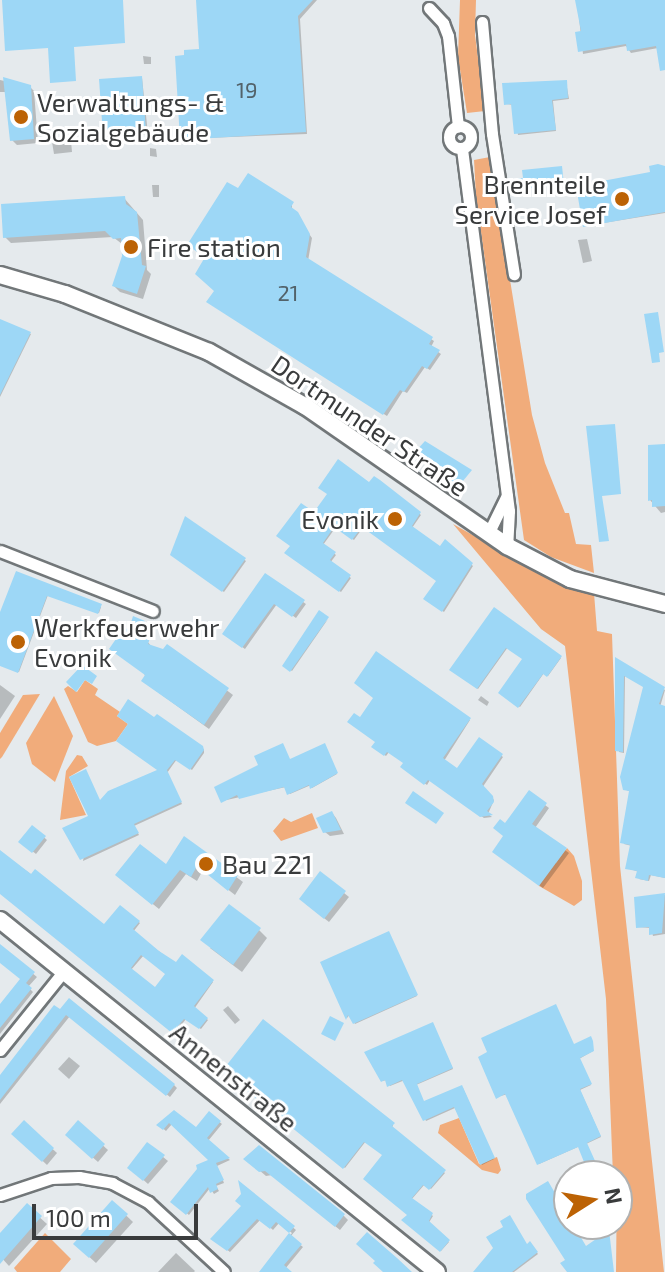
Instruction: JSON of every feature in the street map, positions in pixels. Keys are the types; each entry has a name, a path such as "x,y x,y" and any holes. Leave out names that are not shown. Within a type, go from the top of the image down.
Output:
{"main road":[{"name":"Dortmunder Straße","path":"0,275 96,306 209,352 305,406 507,546 570,579 662,602"},
{"name":"Annenstraße","path":"0,920 437,1272"}],"street":[{"path":"429,8 443,23 448,36 458,126"},
{"path":"482,22 492,134 514,274"},
{"path":"458,126 467,128 471,137 470,143 462,149 451,145 448,138 458,126"},
{"path":"471,137 492,134"},
{"name":"Dortmunder Straße","path":"462,149 507,495 507,546"},
{"name":"Dortmunder Straße","path":"488,534 507,495"},
{"path":"0,551 153,611"},
{"path":"0,1050 63,972"},
{"path":"0,1195 51,1178 79,1177 112,1183 148,1202 224,1272"}],"shaded area":[{"path":"460,0 476,0 475,35 485,111 467,113 458,57"},
{"path":"490,157 532,415 545,463 565,513 569,513 576,544 591,545 594,573 551,557 524,540 476,196 474,160"},
{"path":"453,524 562,585 594,593 597,631 612,634 620,866 664,1272 616,1272 616,1240 633,1240 633,1160 612,1160 606,999 565,646 541,629"},
{"path":"85,680 98,689 95,695 120,712 117,716 128,724 116,741 97,746 88,742 64,689 68,686 77,692"},
{"path":"40,694 0,759 0,733 23,695"},
{"path":"54,696 73,736 55,782 32,764 26,743"},
{"path":"77,755 82,756 88,766 69,777 86,815 60,820 66,771"},
{"path":"312,813 318,828 281,841 273,831 284,818 291,822"},
{"path":"567,848 574,856 582,881 582,900 574,906 539,886 535,849 556,863"},
{"path":"459,1118 479,1164 497,1157 501,1170 498,1174 482,1170 438,1133 440,1125"},
{"path":"45,1233 71,1259 60,1272 17,1272 14,1268"}],"building":[{"path":"2,0 123,0 125,43 74,47 76,81 50,83 48,48 5,51"},
{"path":"196,0 313,0 298,16 306,132 180,140 175,56 184,55 184,50 199,49"},
{"path":"575,0 665,0 665,70 660,71 656,46 627,51 626,44 578,52 575,32 581,31"},
{"path":"142,76 146,132 103,135 99,79"},
{"name":"Verwaltungs- & Sozialgebäude","path":"3,77 31,85 34,139 10,141"},
{"path":"567,80 568,98 552,100 556,130 514,134 511,104 504,105 502,83"},
{"path":"562,166 564,185 515,189 514,179 523,178 522,170"},
{"name":"Brennteile Service Josef","path":"649,166 665,166 665,212 583,227 576,186 650,172"},
{"path":"248,173 294,202 291,207 298,212 310,234 306,257 433,337 429,344 440,350 427,369 422,366 404,392 400,390 383,415 206,302 214,291 195,274 205,257 187,245 227,182 238,188"},
{"name":"Fire station","path":"125,196 126,204 137,212 142,265 146,266 137,294 112,286 122,256 121,238 113,239 105,231 3,238 1,204"},
{"path":"658,312 664,352 659,353 660,362 652,363 644,314"},
{"path":"0,319 31,332 0,395"},
{"path":"615,424 621,494 602,496 609,541 599,542 586,426"},
{"path":"425,441 472,470 458,487 415,452"},
{"path":"665,444 665,506 652,507 652,500 648,501 648,445"},
{"path":"338,459 369,482 374,476 380,480 421,512 412,526 440,546 445,539 473,563 442,612 423,599 436,581 362,527 352,540 334,527 323,543 336,552 330,560 351,575 339,592 284,553 290,546 276,536 301,503 314,512 327,494 318,488"},
{"path":"185,516 246,558 222,592 170,555"},
{"path":"16,571 102,604 98,614 47,596 18,673 0,666 0,612"},
{"path":"265,573 305,600 292,617 274,604 242,648 222,634"},
{"path":"494,607 562,656 547,677 543,674 518,708 498,693 522,659 506,648 477,689 449,670"},
{"path":"319,610 329,617 290,672 282,666"},
{"path":"133,616 145,621 140,635 150,638 148,644 163,649 167,644 229,688 204,725 141,681 145,675 109,649 118,636 119,628 129,629"},
{"path":"376,651 471,718 443,758 457,768 479,737 503,754 482,784 493,796 494,802 487,811 493,815 480,817 428,780 424,785 400,767 403,763 387,752 384,756 371,747 375,742 347,722 354,713 360,717 373,698 354,683"},
{"path":"615,657 665,687 659,704 665,706 665,878 649,875 648,881 635,878 637,871 625,869 630,845 620,843 629,791 623,790 620,777 643,687 624,676 623,752 615,751"},
{"path":"82,665 97,676 92,684 85,680 76,692 66,682"},
{"path":"128,699 154,717 157,714 203,746 204,750 190,770 175,760 167,770 182,802 134,824 139,833 80,860 62,828 88,816 69,777 86,769 100,800 108,791 157,770 116,741 128,724 117,716"},
{"path":"283,743 290,759 325,743 338,773 310,789 309,785 287,795 284,787 239,799 237,795 221,803 214,787 258,765 254,756"},
{"path":"529,790 547,803 532,824 567,848 539,886 492,852 503,836 493,828 500,819 505,823"},
{"path":"413,791 444,813 436,824 405,803"},
{"path":"332,811 341,830 323,833 316,818"},
{"path":"32,825 46,836 32,853 18,842"},
{"path":"184,836 238,875 228,891 197,866 191,877 180,870 152,905 115,875 140,844 166,864"},
{"path":"0,850 31,874 35,869 104,924 120,905 140,921 133,929 159,951 176,962 182,954 214,980 194,1006 208,1018 199,1029 184,1019 172,1033 0,894","holes":["141,955 165,974 155,987 131,968"]},
{"path":"320,871 346,891 324,919 299,899"},
{"path":"665,893 662,933 649,935 649,927 636,928 634,897"},
{"path":"229,904 261,928 233,965 200,940"},
{"path":"389,931 418,995 353,1024 348,1015 346,1020 320,962"},
{"path":"0,944 35,972 26,983 32,988 0,1028 0,1004 20,979 0,963"},
{"path":"69,998 175,1084 166,1096 66,1015 0,1100 0,1075 54,1005 60,1009"},
{"path":"556,1004 574,1044 591,1036 594,1051 580,1058 592,1084 580,1089 601,1136 587,1143 595,1160 583,1160 578,1147 537,1165 505,1094 496,1099 478,1057 487,1052 481,1038"},
{"path":"330,1016 344,1023 335,1041 321,1034"},
{"path":"263,1019 395,1123 392,1126 446,1170 429,1190 423,1185 412,1198 433,1213 429,1221 450,1240 440,1252 401,1220 407,1215 363,1179 382,1155 364,1142 343,1169 222,1071"},
{"path":"433,1022 453,1068 417,1084 424,1101 462,1085 495,1158 480,1165 454,1107 423,1121 402,1080 387,1087 364,1052"},
{"path":"174,1110 196,1127 209,1111 221,1121 207,1138 230,1158 216,1163 224,1180 216,1184 218,1189 210,1193 208,1187 186,1215 170,1202 197,1169 196,1165 208,1160 169,1123 163,1130 156,1125"},
{"path":"24,1120 54,1148 42,1162 11,1134"},
{"path":"78,1120 105,1144 92,1159 65,1135"},
{"path":"147,1142 165,1155 143,1181 127,1168"},
{"path":"259,1145 345,1214 335,1227 265,1171 259,1172 243,1159"},
{"path":"238,1180 295,1226 289,1233 276,1222 270,1229 257,1219 227,1251 210,1239 241,1206 235,1201 241,1194"},
{"path":"548,1181 553,1190 553,1240 582,1240 586,1246 595,1240 610,1240 614,1272 567,1272 560,1263 565,1260 526,1199 526,1194"},
{"path":"112,1200 128,1214 89,1258 73,1244"},
{"path":"27,1203 42,1216 0,1264 0,1233"},
{"path":"510,1215 527,1244 530,1241 538,1252 512,1272 473,1272 493,1248 486,1237 503,1227 500,1221"},
{"path":"367,1232 412,1272 383,1272 356,1244"},
{"path":"289,1233 302,1244 284,1265 292,1272 259,1272"}],"place":[{"name":"Verwaltungs- & Sozialgebäude","path":"21,117"},
{"name":"Brennteile Service Josef","path":"622,199"},
{"name":"Fire station","path":"131,247"},
{"name":"Evonik","path":"395,519"},
{"name":"Werkfeuerwehr Evonik","path":"18,642"},
{"name":"Bau 221","path":"206,864"}]}
